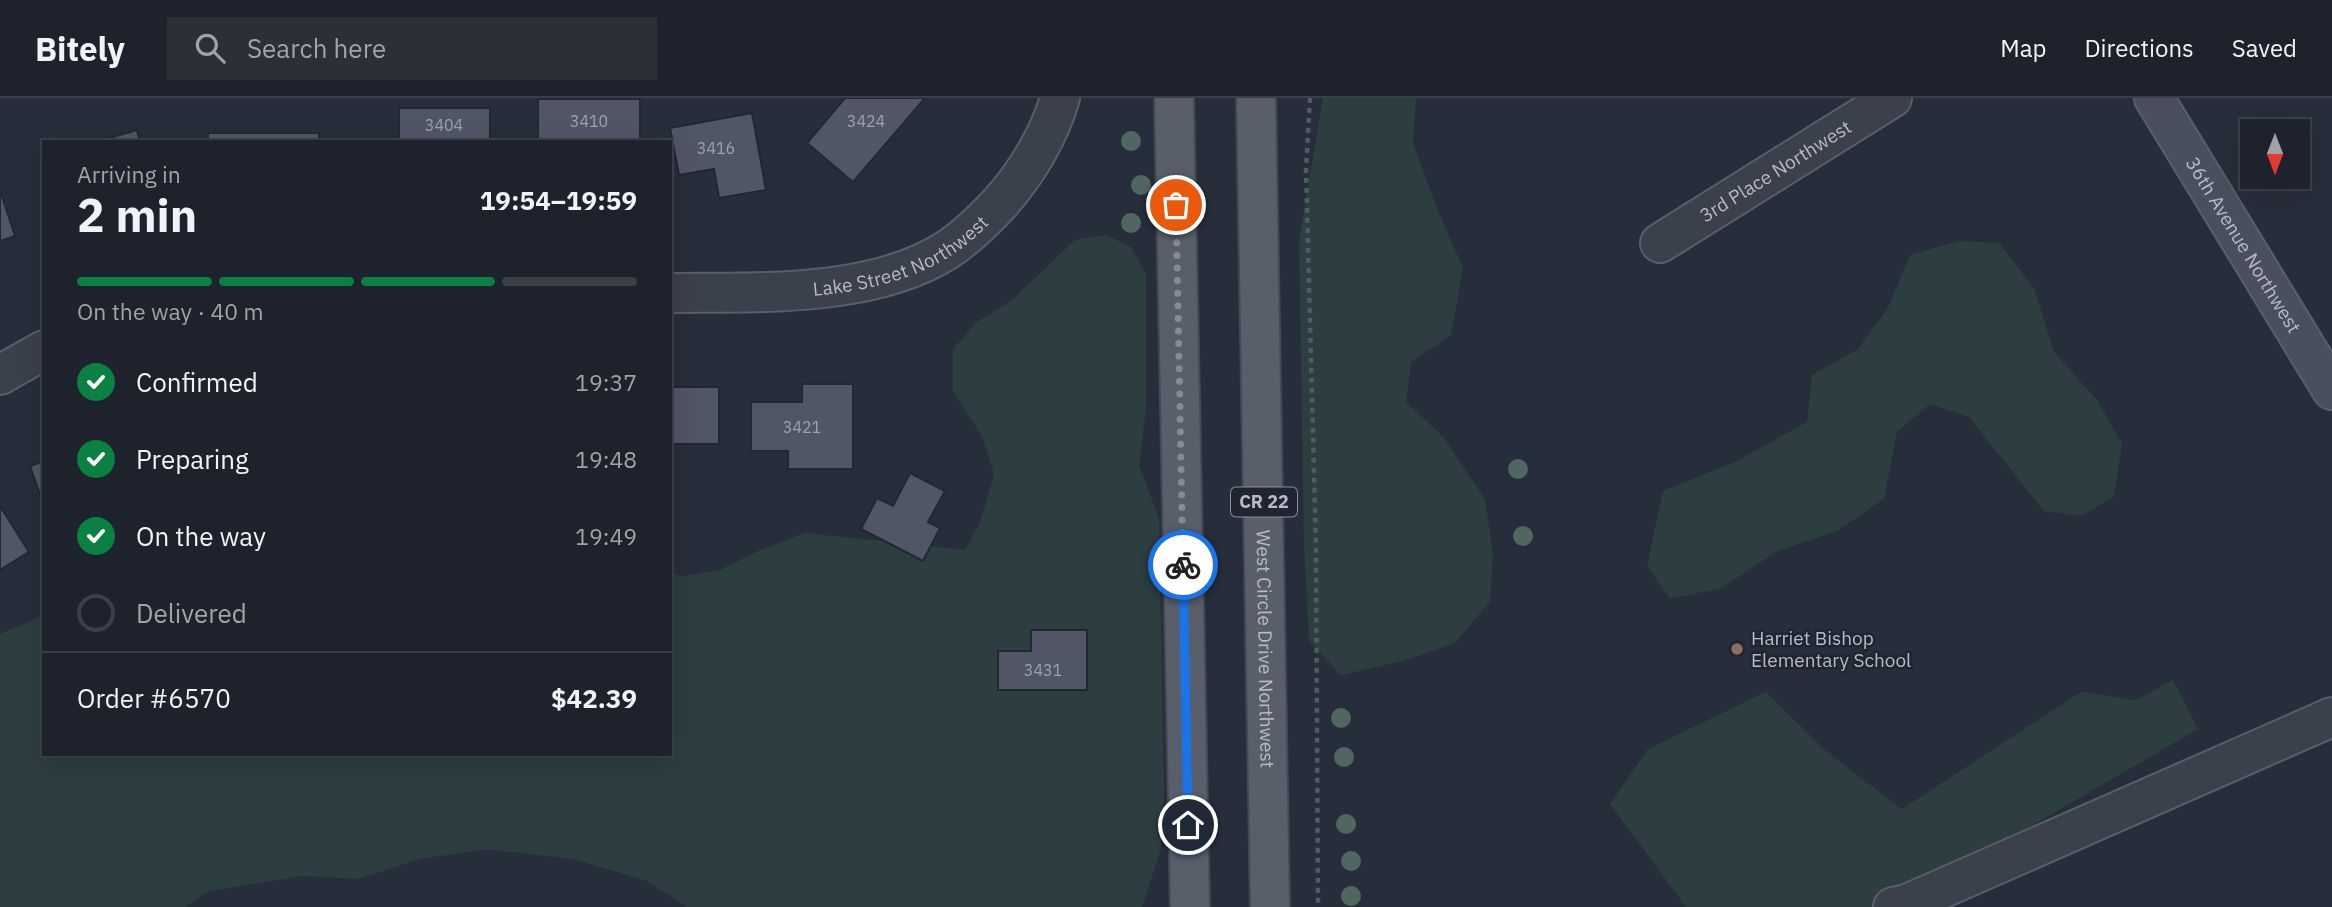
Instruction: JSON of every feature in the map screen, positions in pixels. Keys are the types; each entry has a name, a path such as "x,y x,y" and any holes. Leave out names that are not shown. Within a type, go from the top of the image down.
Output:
{"main road":[{"path":"1174,98 1190,907"},
{"name":"West Circle Drive Northwest","path":"1256,98 1270,907"}],"street":[{"name":"Lake Street Northwest","path":"672,293 780,292 828,287 906,270 946,250 979,225 1012,190 1054,119 1060,98"},
{"name":"3rd Place Northwest","path":"1660,243 1892,98"},
{"name":"36th Avenue Northwest","path":"2154,98 2332,390"},
{"path":"0,375 42,351"},
{"path":"1893,907 1907,904 2332,717"}],"path":[{"path":"1310,98 1306,170 1316,548 1318,907"}],"shaded area":[{"path":"1323,98 1416,98 1413,143 1463,268 1451,335 1411,362 1406,402 1443,437 1485,499 1493,554 1490,601 1455,643 1403,661 1341,675 1309,640 1304,544 1299,240"},
{"path":"1106,235 1131,247 1146,275 1146,409 1139,466 1159,518 1164,792 1161,849 1142,907 687,907 647,881 573,859 487,849 420,859 358,879 303,876 209,891 185,907 0,907 0,634 42,616 42,756 672,756 672,574 682,576 718,571 758,551 805,533 965,550 980,523 994,474 982,436 953,391 953,349 977,322 1012,300 1075,240"},
{"path":"1959,241 1999,243 2034,288 2054,352 2097,400 2122,444 2114,496 2082,516 2044,511 1969,417 1930,404 1897,432 1884,499 1837,531 1777,551 1720,589 1670,598 1647,566 1663,491 1735,462 1807,422 1812,375 1857,350 1887,310 1910,255"},
{"path":"2173,680 2198,729 1892,907 1686,907 1610,804 1648,749 1766,692 1827,752 1902,809 2081,692 2136,700"}],"building":[{"path":"845,98 925,98 853,182 807,143"},
{"path":"538,99 640,99 640,140 538,140"},
{"path":"399,108 490,108 490,140 399,140"},
{"path":"752,113 766,190 719,198 714,169 679,175 670,128"},
{"path":"137,130 140,140 103,140"},
{"path":"208,133 319,133 319,140 208,140"},
{"path":"0,190 15,236 0,241"},
{"path":"802,384 853,384 853,469 788,469 788,451 751,451 751,402 802,402"},
{"path":"672,387 719,387 719,444 672,444"},
{"path":"42,462 42,500 30,466"},
{"path":"910,473 945,491 928,522 940,528 923,561 861,529 877,498 893,506"},
{"path":"0,506 29,552 0,570"},
{"path":"1031,630 1087,630 1087,690 998,690 998,651 1031,651"}],"way so far":[{"path":"1176,205 1183,565"}],"place":[{"name":"Harriet Bishop Elementary School","path":"1737,649"}],"route":[{"path":"1183,565 1188,825"}]}
